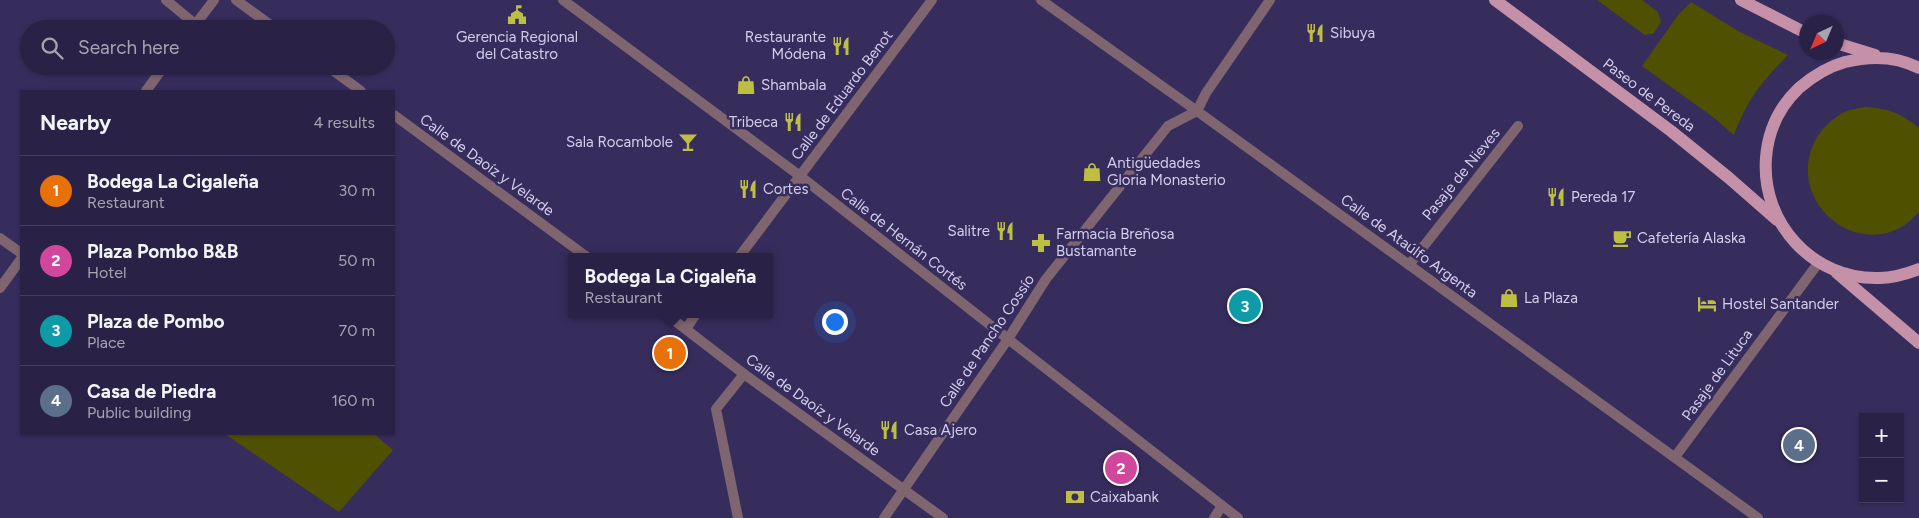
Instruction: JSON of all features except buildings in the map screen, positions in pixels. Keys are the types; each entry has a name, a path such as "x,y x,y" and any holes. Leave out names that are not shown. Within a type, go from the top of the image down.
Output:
{"main road":[{"name":"Paseo de Pereda","path":"1495,0 1672,131 1779,222"},
{"path":"1741,0 1799,30"},
{"path":"1844,45 1919,68"},
{"path":"1885,58 1858,59 1832,66 1809,79 1790,97 1775,120 1767,145 1765,171 1769,197 1779,222 1789,238 1818,262 1833,270 1919,343"},
{"path":"1833,270 1856,276 1878,278 1901,275 1919,269"}],"street":[{"path":"166,0 187,20"},
{"path":"199,20 214,0"},
{"path":"236,0 264,20"},
{"name":"Calle de Hernán Cortés","path":"564,0 800,176 1238,518"},
{"name":"Calle de Eduardo Benot","path":"742,253 932,0"},
{"name":"Calle de Ataúlfo Argenta","path":"1042,0 1197,110 1758,518"},
{"path":"1197,110 1206,93 1270,0"},
{"path":"147,90 158,75"},
{"path":"339,75 360,90"},
{"name":"Calle de Pancho Cossío","path":"884,518 1008,339 1046,279 1168,126 1197,110"},
{"name":"Calle de Daoíz y Velarde","path":"395,116 583,253"},
{"name":"Pasaje de Nieves","path":"1409,265 1518,126"},
{"path":"0,238 20,252"},
{"path":"0,288 20,260"},
{"name":"Pasaje de Lituca","path":"1675,457 1818,262"},
{"name":"Calle de Daoíz y Velarde","path":"671,318 744,374 943,518"},
{"path":"686,329 693,318"},
{"path":"738,518 716,409 744,374"},
{"path":"1214,518 1222,506"}],"shaded area":[{"path":"1597,0 1642,0 1658,12 1661,22 1654,33 1645,35"},
{"path":"1691,2 1738,31 1788,55 1756,92 1734,135 1713,117 1642,66 1678,15"},
{"path":"1866,107 1895,113 1919,128 1919,212 1905,225 1885,233 1865,234 1847,229 1830,218 1818,204 1810,186 1808,166 1813,145 1819,135 1831,121 1841,114 1849,110"},
{"path":"226,435 375,435 393,450 339,512"}],"place":[{"name":"Gerencia Regional del Catastro","path":"517,15"},
{"name":"Sibuya","path":"1315,33"},
{"name":"Restaurante Módena","path":"841,46"},
{"name":"Shambala","path":"746,85"},
{"name":"Tribeca","path":"793,122"},
{"name":"Sala Rocambole","path":"688,142"},
{"name":"Antigüedades Gloria Monasterio","path":"1092,172"},
{"name":"Cortes","path":"748,189"},
{"name":"Pereda 17","path":"1556,197"},
{"name":"Salitre","path":"1005,231"},
{"name":"Cafetería Alaska","path":"1622,238"},
{"name":"Farmacia Breñosa Bustamante","path":"1041,243"},
{"name":"La Plaza","path":"1509,298"},
{"name":"Hostel Santander","path":"1707,304"},
{"name":"Plaza de Pombo","path":"1245,306"},
{"name":"Bodega La Cigaleña","path":"670,353"},
{"name":"Casa Ajero","path":"889,430"},
{"name":"Casa de Piedra","path":"1799,445"},
{"name":"Plaza Pombo B&B","path":"1121,468"},
{"name":"Caixabank","path":"1075,497"}]}
